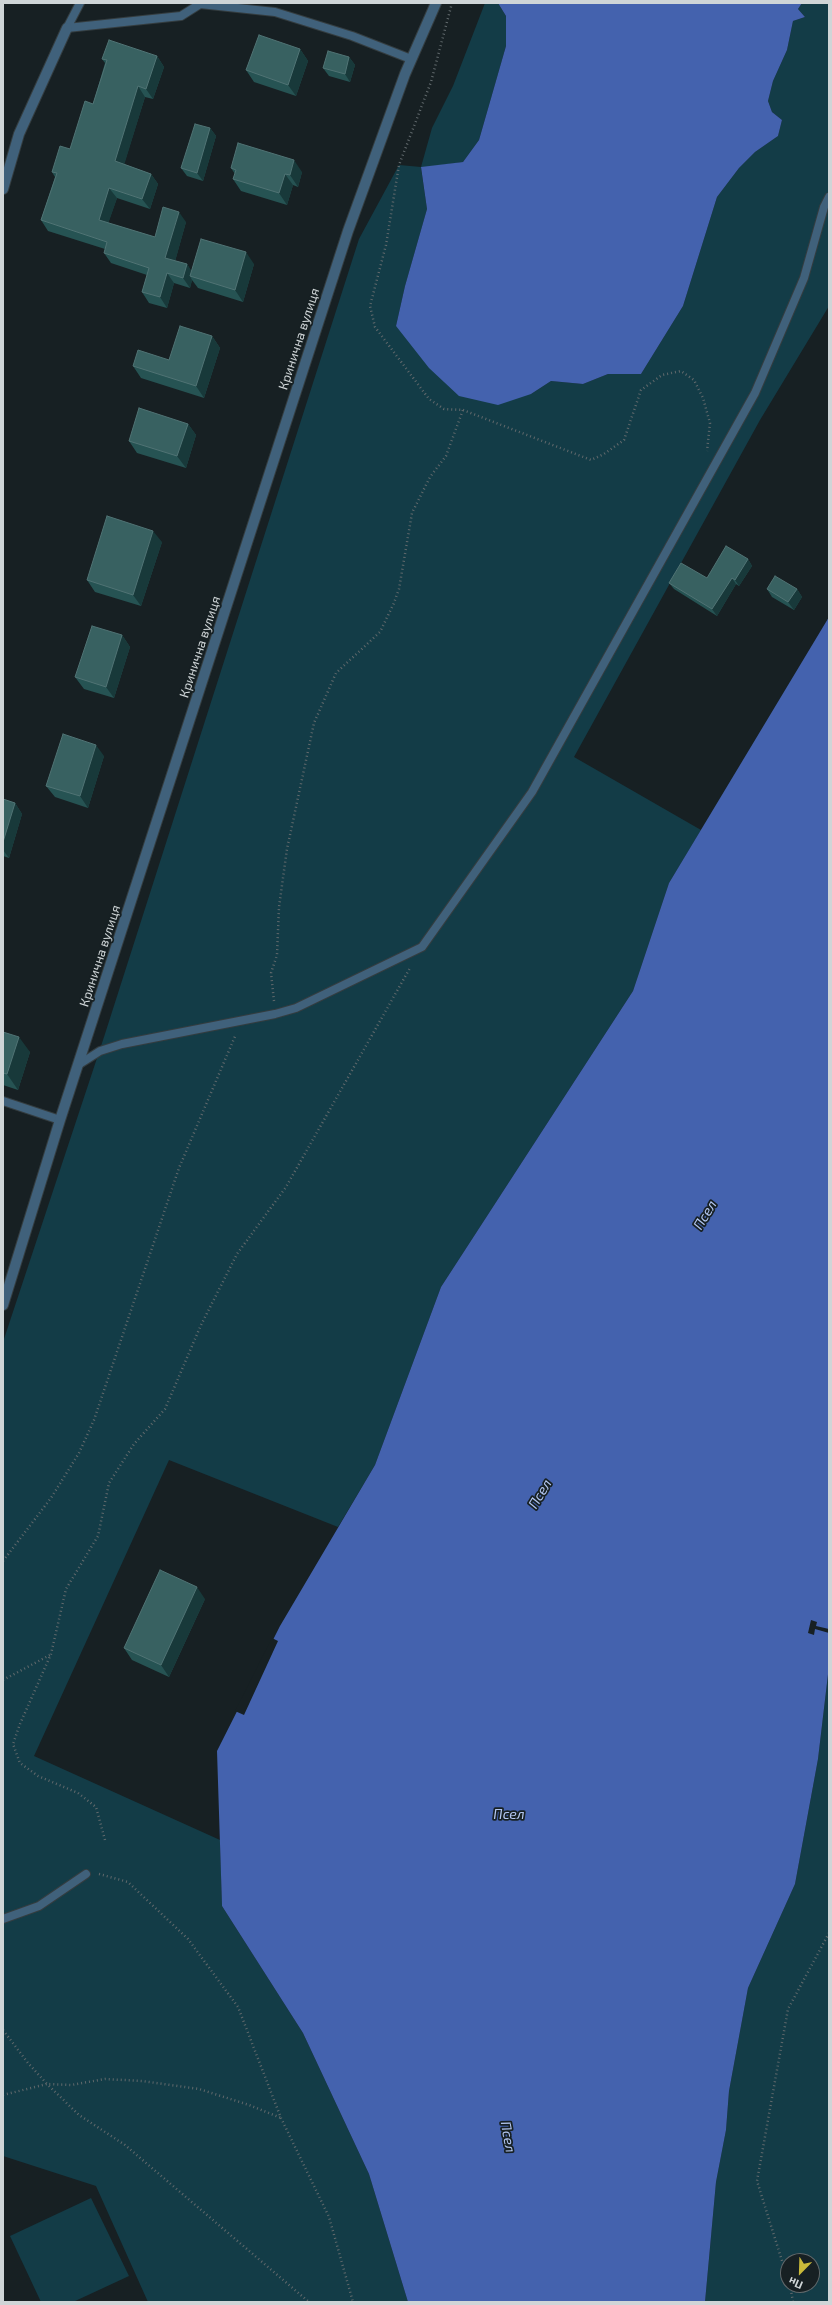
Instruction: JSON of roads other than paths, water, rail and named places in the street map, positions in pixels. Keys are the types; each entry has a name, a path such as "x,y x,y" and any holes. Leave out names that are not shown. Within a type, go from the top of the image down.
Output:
{"street":[{"name":"Кринична вулиця","path":"3,1305 60,1120 348,231 411,59 436,3"},
{"path":"3,189 19,134 67,28"}],"lane":[{"path":"67,28 80,3"},
{"path":"67,28 180,16 200,4 275,12 352,36 411,59"},
{"path":"78,1065 100,1051 122,1044 244,1018 276,1014 296,1008 422,947 532,792 755,394 804,278 824,207 829,197"},
{"path":"3,1101 60,1120"},
{"path":"3,1919 39,1906 86,1874"}],"water":[{"path":"498,3 802,3 798,9 805,17 793,21 787,50 773,81 768,101 772,112 782,120 778,136 755,152 739,168 717,197 683,306 641,374 608,374 583,384 551,381 531,394 498,405 459,396 429,368 396,326 405,286 427,209 421,167 463,162 479,140 506,46 506,16"},
{"name":"Псел","path":"829,617 829,1666 818,1759 795,1884 748,1988 729,2091 726,2130 716,2182 705,2302 408,2302 369,2174 303,2033 222,1906 217,1751 280,1626 375,1465 441,1287 633,991 669,883"}]}
